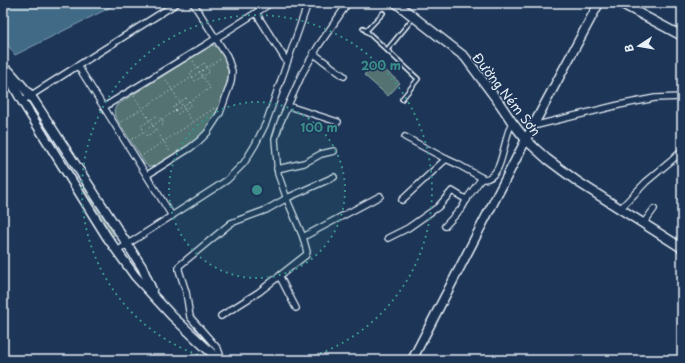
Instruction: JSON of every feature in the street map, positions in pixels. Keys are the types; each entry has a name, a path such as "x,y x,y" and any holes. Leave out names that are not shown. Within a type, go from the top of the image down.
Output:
{"street":[{"path":"22,101 177,3"},
{"path":"147,175 199,141 207,133 220,113 228,92 232,74 227,56 193,3"},
{"path":"104,107 271,3"},
{"path":"117,251 227,180 244,162 255,145 266,123 308,3"},
{"path":"220,316 259,292 280,277 306,255 307,252 303,237 278,174 275,139 280,123 303,72 319,45 348,3"},
{"name":"Đường Ném Sơn","path":"396,3 464,57 526,140 547,160 578,182 682,248"},
{"path":"412,360 533,126 599,3"},
{"path":"620,3 682,36"},
{"path":"256,13 287,62"},
{"path":"313,53 344,76"},
{"path":"3,66 31,96 79,169 142,267 154,297"},
{"path":"3,66 22,101 107,237 135,276 180,324 219,360"},
{"path":"78,66 172,216"},
{"path":"533,126 619,105 655,98 682,97"},
{"path":"288,106 338,122"},
{"path":"405,137 486,179 490,178 499,166 512,122"},
{"path":"277,169 312,160 321,154 334,151"},
{"path":"620,209 646,182 682,151"},
{"path":"402,200 446,159"},
{"path":"69,176 79,169"},
{"path":"219,360 221,357 218,349 189,315 186,292 179,266 231,223 266,210 287,198 334,177"},
{"path":"445,226 462,208 482,178"},
{"path":"388,238 408,228 438,207 452,191 467,200"},
{"path":"303,237 380,196"},
{"path":"643,224 654,209"},
{"path":"280,277 296,308"},
{"path":"180,324 189,315"}],"lane":[{"path":"366,31 383,13"},
{"path":"387,50 414,17"},
{"path":"363,28 418,79 402,99"}],"path":[{"path":"121,122 223,57"},
{"path":"132,139 210,88 192,59"},
{"path":"204,63 210,72 196,81 190,72 197,68 204,63"},
{"path":"164,76 193,122"},
{"path":"134,96 171,154"},
{"path":"186,98 191,105 178,114 173,107 180,102 186,98"},
{"path":"142,155 218,106"},
{"path":"158,115 164,124 147,136 141,126 149,120 158,115"}],"green space":[{"path":"211,45 219,49 222,53 228,70 225,88 214,117 209,126 188,146 155,166 149,167 146,165 115,116 114,110 117,105"},
{"path":"376,62 400,83 388,96 364,75"},
{"path":"82,185 114,235 113,236 111,236 80,187"}],"water":[{"path":"3,3 119,3 15,55 3,38"}]}
